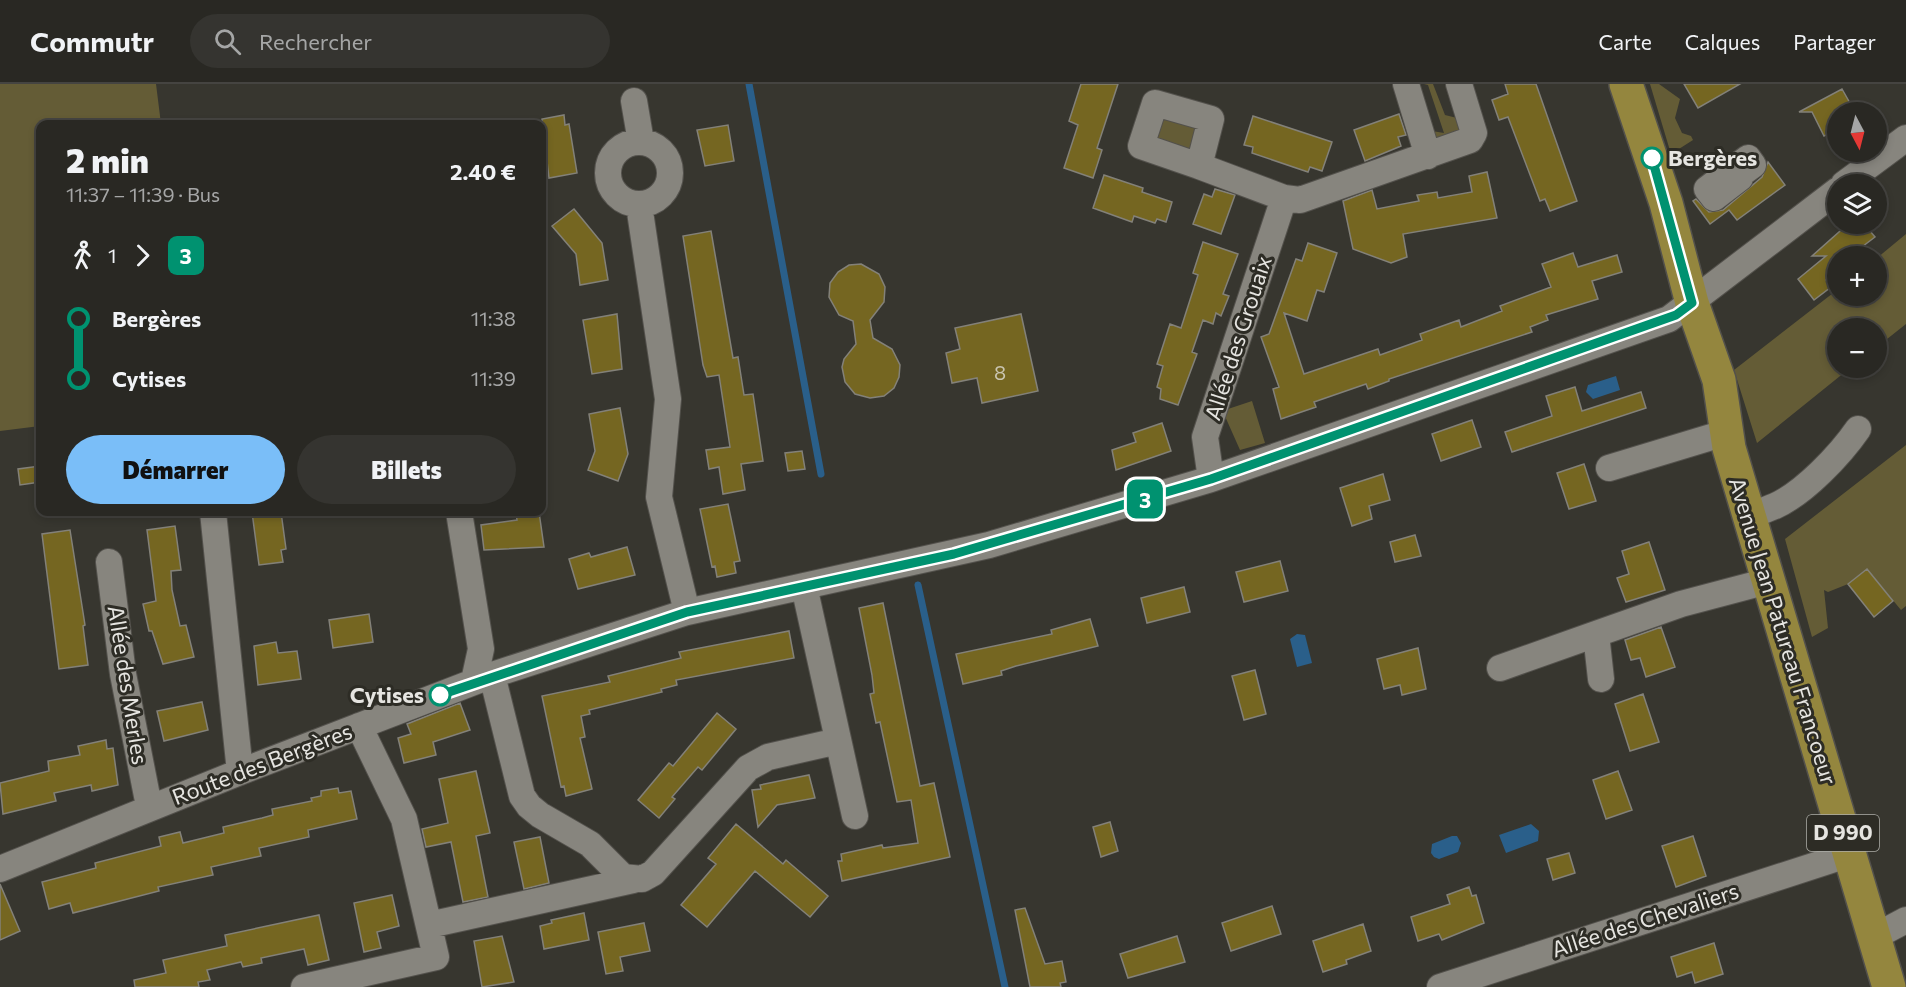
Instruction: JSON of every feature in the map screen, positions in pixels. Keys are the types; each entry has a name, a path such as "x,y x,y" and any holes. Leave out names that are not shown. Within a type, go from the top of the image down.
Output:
{"main road":[{"name":"D 990","path":"1616,84 1624,130 1684,309"},
{"name":"D 990","path":"1626,84 1666,203 1684,309"},
{"name":"Avenue Jean Patureau Francoeur","path":"1684,309 1708,415 1725,438 1889,987"}],"street":[{"path":"1406,84 1428,156"},
{"path":"1199,166 1284,198 1300,200 1470,140 1474,133 1459,84"},
{"path":"634,101 641,142"},
{"path":"1857,174 1906,138"},
{"path":"641,142 657,147 666,156 671,168 670,181 664,193 654,202 639,205 628,203 617,196 610,185 608,172 611,159 619,149 631,143 641,142"},
{"name":"Allée des Grouaix","path":"1211,479 1205,437 1284,198"},
{"path":"1684,309 1827,198"},
{"path":"639,205 668,399 659,497 687,612"},
{"name":"Route des Bergères","path":"0,869 240,772 483,678 687,612 988,545 1211,479 1684,309"},
{"path":"1749,517 1775,506 1797,492 1831,461 1858,429"},
{"path":"1609,468 1725,438"},
{"path":"213,516 240,772"},
{"path":"460,516 481,649 483,678 522,796 540,815 579,837 611,868 623,877 633,880"},
{"name":"Allée des Merles","path":"109,562 123,674 147,796 152,807"},
{"path":"1500,668 1681,604 1768,581"},
{"path":"804,586 855,816"},
{"path":"1596,634 1601,679"},
{"path":"303,987 436,957 404,819 359,726"},
{"path":"429,925 633,880 653,873 748,768 768,758 838,741"},
{"name":"Allée des Chevaliers","path":"1440,987 1850,854"},
{"path":"1874,937 1906,920"}],"shaded area":[{"path":"0,84 156,84 160,120 36,120 36,426 0,431"},
{"path":"1424,84 1433,84 1445,115 1461,119 1464,130 1434,140 1432,131 1444,133 1428,85"},
{"path":"1650,84 1659,84 1680,99 1675,118 1682,133 1691,136 1693,140 1671,154"},
{"path":"1158,117 1198,125 1191,150 1153,143"},
{"path":"1906,234 1906,324 1887,339 1887,318 1827,318 1827,378 1838,378 1757,443 1734,370 1827,298 1827,306 1887,306 1887,250"},
{"path":"1252,401 1265,443 1240,450 1224,414 1225,410"},
{"path":"1906,445 1906,606 1901,610 1867,569 1848,584 1828,592 1824,590 1828,628 1812,637 1785,539"}],"water":[{"path":"1616,376 1620,390 1593,399 1586,392 1588,385"},
{"path":"1297,634 1305,635 1312,663 1297,667 1290,639"},
{"path":"1531,824 1539,831 1538,841 1506,853 1499,835"},
{"path":"1457,836 1461,843 1458,852 1439,859 1434,857 1431,853 1432,844"}],"building":[{"path":"1081,84 1118,84 1097,148 1102,150 1093,178 1064,168 1078,125 1069,121"},
{"path":"1505,84 1536,84 1577,201 1550,211 1545,199 1540,201 1508,117 1499,120 1492,100 1508,94"},
{"path":"1684,84 1740,84 1698,108"},
{"path":"1842,89 1849,102 1827,102 1827,134 1824,136 1812,112 1799,112"},
{"path":"1399,114 1406,135 1398,137 1401,146 1365,161 1354,130"},
{"path":"564,115 565,125 569,124 577,173 549,178 546,120 542,119"},
{"path":"1253,116 1332,142 1322,171 1310,167 1308,172 1252,153 1253,147 1244,145"},
{"path":"728,125 734,161 705,166 697,130"},
{"path":"1768,162 1785,185 1737,220 1729,210 1710,224 1693,201 1696,199 1709,212 1723,210 1762,177"},
{"path":"1487,172 1497,218 1403,234 1407,257 1391,263 1353,249 1343,201 1372,190 1377,209 1419,201 1417,195 1437,192 1438,198 1472,192 1469,176"},
{"path":"1104,175 1143,188 1142,192 1172,202 1166,222 1157,219 1155,223 1134,216 1132,222 1093,208"},
{"path":"1215,189 1235,195 1221,234 1193,224 1204,194 1212,197"},
{"path":"574,209 602,243 608,280 580,285 576,254 552,226"},
{"path":"711,231 733,358 738,357 744,395 753,394 763,461 741,464 745,490 723,494 719,467 709,469 706,450 730,447 719,375 707,377 703,365 683,236"},
{"path":"1837,234 1872,234 1875,237 1863,246 1827,246 1827,290 1814,300 1798,279 1826,256 1812,256"},
{"path":"1203,242 1238,254 1223,294 1229,296 1221,316 1216,313 1213,324 1203,320 1192,352 1197,354 1178,405 1160,399 1161,389 1157,387 1163,366 1157,364 1170,324 1181,328 1198,275 1193,273"},
{"path":"1308,243 1337,253 1324,292 1317,290 1307,321 1284,313 1304,374 1378,349 1380,355 1422,340 1420,334 1459,320 1461,327 1502,311 1500,306 1551,287 1542,264 1573,253 1578,267 1617,255 1622,272 1592,281 1598,299 1546,315 1548,320 1530,327 1532,332 1389,379 1389,381 1368,389 1366,384 1314,402 1316,407 1281,419 1273,389 1279,387 1261,337 1269,334 1296,259 1302,261"},
{"path":"861,264 879,274 885,287 884,302 870,320 873,338 892,349 900,365 899,377 894,388 884,396 870,398 855,394 845,382 842,367 844,359 856,344 853,321 839,315 829,297 830,283 838,272 849,265"},
{"path":"617,314 622,369 592,374 583,320"},
{"path":"1021,314 1038,391 982,403 977,378 952,383 946,353 960,349 955,328"},
{"path":"1575,387 1582,411 1641,392 1646,408 1512,452 1505,432 1552,416 1546,396"},
{"path":"620,408 628,454 618,481 588,470 595,451 589,414"},
{"path":"1472,420 1481,447 1441,461 1432,434"},
{"path":"1162,423 1171,451 1116,470 1112,450 1136,442 1133,433"},
{"path":"802,451 805,469 788,471 785,453"},
{"path":"1584,464 1596,501 1569,509 1557,473"},
{"path":"36,467 36,483 20,485 18,469"},
{"path":"1383,474 1390,500 1369,506 1372,519 1352,526 1340,488"},
{"path":"728,504 740,561 734,562 736,573 717,577 715,566 712,567 700,509"},
{"path":"253,516 282,516 286,549 281,550 283,562 259,565"},
{"path":"516,516 540,516 544,547 484,550 481,525 517,520"},
{"path":"175,526 181,570 171,571 172,590 180,626 186,625 194,657 163,664 152,631 149,631 143,604 156,601 147,530"},
{"path":"70,530 85,625 83,626 88,665 59,669 42,534"},
{"path":"1415,535 1421,556 1395,562 1390,542"},
{"path":"1649,542 1665,590 1626,602 1617,578 1629,574 1622,551"},
{"path":"627,547 635,575 578,589 569,559 589,553 591,557"},
{"path":"1280,561 1288,591 1244,602 1236,572"},
{"path":"1867,569 1893,601 1874,617 1848,584"},
{"path":"1184,587 1190,612 1147,623 1141,598"},
{"path":"883,603 920,786 934,783 950,857 842,881 838,861 842,861 841,854 882,845 883,848 918,843 911,800 897,802 880,722 876,723 870,694 874,693 872,675 859,608"},
{"path":"369,614 373,642 333,648 329,620"},
{"path":"1090,619 1098,646 1016,666 1001,671 1002,675 963,684 956,654 1052,634 1051,630"},
{"path":"1661,627 1675,667 1646,677 1640,658 1631,660 1625,640"},
{"path":"789,631 794,658 676,680 677,685 661,689 662,692 589,710 590,714 581,716 585,737 580,738 592,789 566,796 564,786 561,787 542,696 610,682 608,676 681,658 679,652"},
{"path":"276,642 278,653 297,651 301,679 258,685 254,646"},
{"path":"1418,648 1426,689 1402,695 1400,685 1384,689 1377,659"},
{"path":"1255,670 1266,714 1244,720 1232,676"},
{"path":"1643,694 1659,742 1630,751 1615,704"},
{"path":"202,702 208,730 164,741 157,711"},
{"path":"460,703 470,730 433,742 436,755 404,763 398,738 411,734 407,724"},
{"path":"717,713 736,729 702,770 698,767 672,797 675,799 659,818 638,800 669,763 673,766"},
{"path":"106,740 107,749 113,748 118,785 92,791 91,785 54,793 56,801 3,814 0,783 49,771 48,761 80,755 78,746"},
{"path":"476,771 490,833 476,836 488,897 463,902 451,842 426,847 422,829 448,823 439,779"},
{"path":"1618,771 1632,810 1606,819 1593,780"},
{"path":"809,775 815,798 777,805 758,827 752,790 761,789 760,785"},
{"path":"338,788 339,793 351,791 357,819 308,830 309,837 259,848 261,856 211,867 213,875 158,887 159,891 73,913 70,903 49,909 42,882 96,868 95,863 161,846 159,837 180,832 183,843 224,833 223,827 273,815 272,809 312,801 311,798 321,796 321,791"},
{"path":"1110,822 1118,851 1101,857 1093,827"},
{"path":"736,824 783,864 786,860 828,896 810,917 755,871 707,927 681,905 716,864 708,858"},
{"path":"1693,836 1706,876 1676,887 1662,846"},
{"path":"540,837 549,883 524,889 514,842"},
{"path":"1569,853 1575,873 1553,880 1547,859"},
{"path":"0,884 20,931 0,940"},
{"path":"1469,887 1472,896 1476,895 1484,923 1442,940 1439,934 1418,941 1411,917 1450,904 1447,895"},
{"path":"392,895 399,926 377,932 381,948 364,952 354,903"},
{"path":"1272,906 1281,934 1231,951 1222,923"},
{"path":"1025,908 1045,964 1062,961 1066,982 1060,983 1061,987 1030,987 1015,910"},
{"path":"584,913 589,940 544,949 540,926 552,923 551,920"},
{"path":"319,915 329,960 308,965 304,949 261,958 262,963 243,967 241,962 207,970 210,980 198,982 199,987 135,987 134,980 166,973 163,960 227,946 225,935"},
{"path":"644,923 650,951 620,957 623,971 606,974 598,932"},
{"path":"1363,924 1371,951 1346,960 1347,964 1323,972 1313,941"},
{"path":"502,936 514,982 482,987 474,941"},
{"path":"1177,936 1185,962 1128,978 1120,954"},
{"path":"1714,943 1723,974 1695,983 1692,972 1677,977 1671,957"}],"waterway":[{"path":"749,84 821,474"},
{"path":"918,585 1005,987"}],"bus line":[{"name":"3","path":"440,695 492,675 687,612 954,554 1211,479 1676,315 1692,303 1652,158"}],"place":[{"name":"Bergères","path":"1652,158"},
{"name":"Cytises","path":"440,695"}]}
